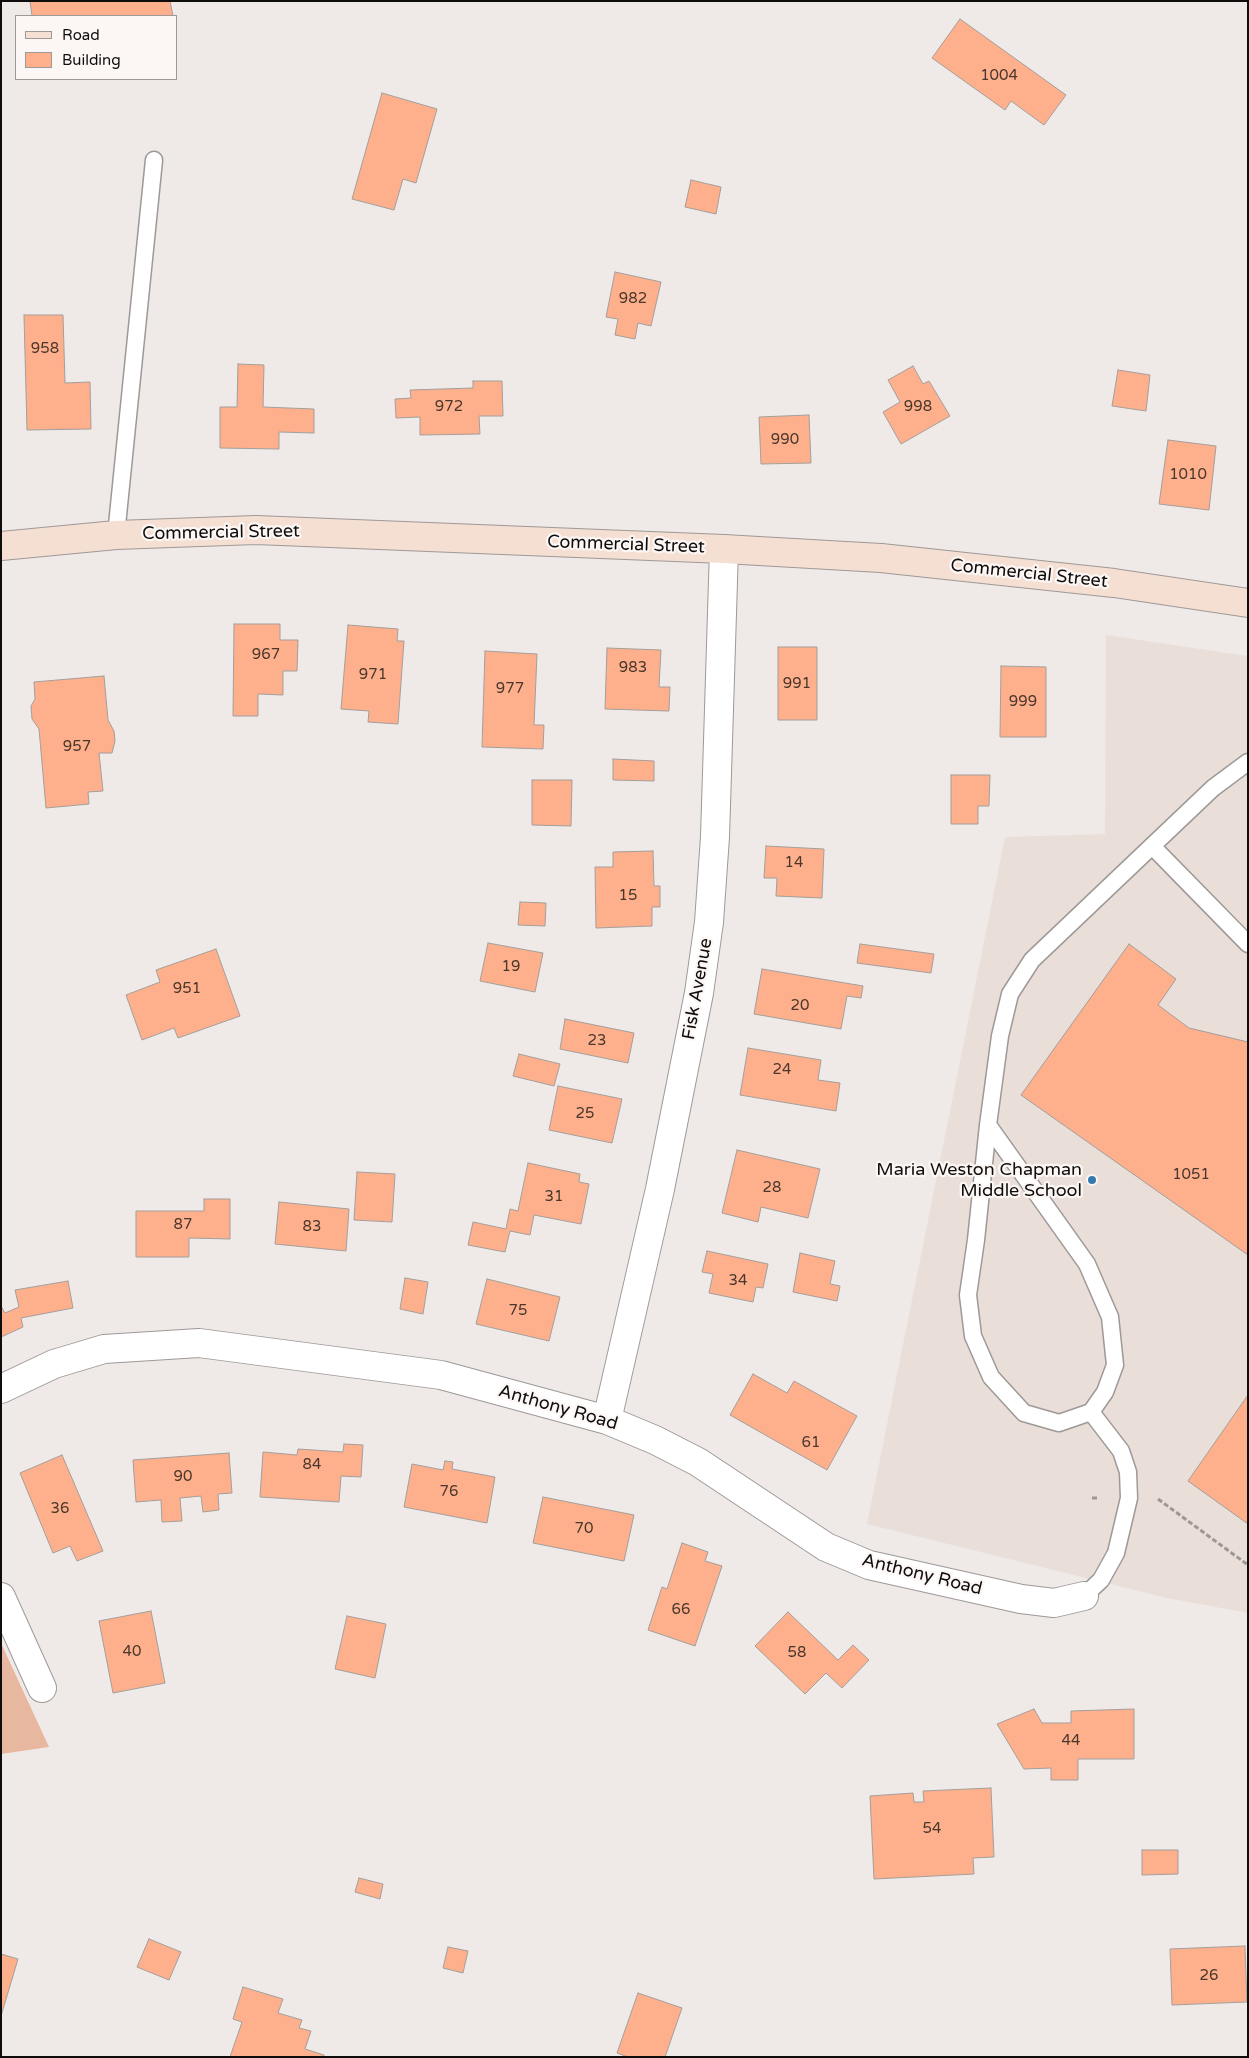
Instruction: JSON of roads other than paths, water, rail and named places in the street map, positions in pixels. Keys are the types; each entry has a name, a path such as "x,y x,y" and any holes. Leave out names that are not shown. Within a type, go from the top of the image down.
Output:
{"main road":[{"name":"Commercial Street","path":"1,546 116,535 256,530 724,549 881,558 1114,583 1248,603"}],"street":[{"name":"Fisk Avenue","path":"607,1420 660,1188 699,993 708,931 715,837 724,549"},
{"name":"Anthony Road","path":"1,1389 54,1364 104,1349 199,1343 441,1375 607,1420 655,1440 698,1462 826,1547 869,1565 1021,1599 1054,1604 1084,1596"},
{"path":"1,1596 42,1688"}],"lane":[{"path":"116,535 154,160"},
{"path":"988,1125 1087,1264 1110,1316 1115,1366 1105,1392 1091,1412 1059,1423 1024,1413 991,1377 973,1336 968,1295 976,1240 988,1125 1000,1036 1010,994 1032,960 1213,788 1248,762"},
{"path":"1152,846 1248,944"},
{"path":"1084,1596 1101,1580 1116,1553 1129,1498 1128,1472 1121,1451 1091,1412"}],"place":[{"name":"Maria Weston Chapman Middle School","path":"1092,1180"}]}
